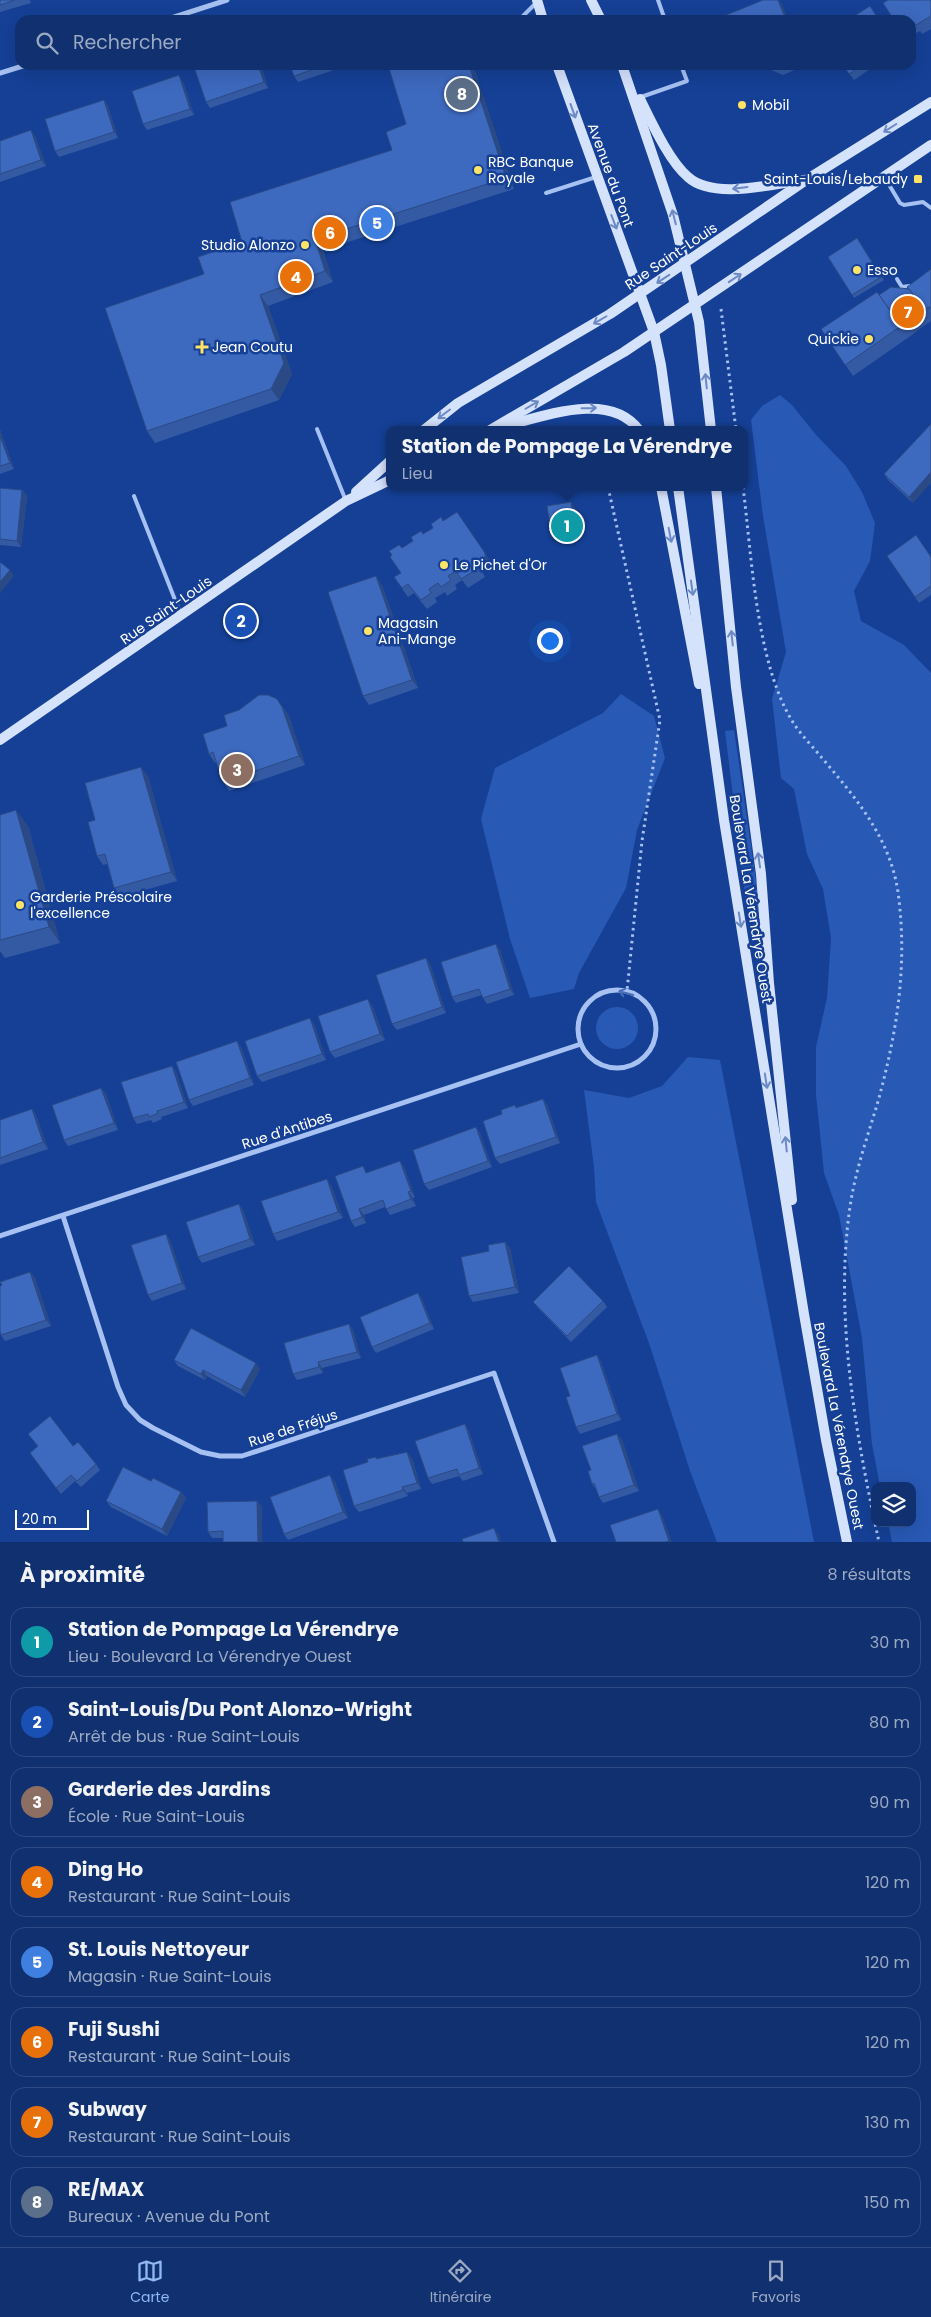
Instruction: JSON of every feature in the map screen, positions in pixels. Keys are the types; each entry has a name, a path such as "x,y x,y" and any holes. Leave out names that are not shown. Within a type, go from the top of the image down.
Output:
{"main road":[{"path":"591,0 598,15"},
{"path":"538,1 542,15"},
{"name":"Avenue du Pont","path":"559,70 596,176 641,294"},
{"path":"624,70 665,186 695,306 711,426"},
{"path":"625,70 676,163 687,177 709,188 730,190 806,180"},
{"name":"Rue Saint-Louis","path":"429,426 458,403 641,294 806,180 931,102"},
{"path":"497,426 695,306 931,145"},
{"path":"641,294 654,332 661,365 669,426"},
{"path":"506,426 584,407 601,408 619,413 634,426"},
{"name":"Rue Saint-Louis","path":"0,740 346,502 386,465"},
{"name":"Rue Saint-Louis","path":"346,502 386,482"},
{"path":"662,491 724,820"},
{"name":"Boulevard La Vérendrye Ouest","path":"679,491 724,820 804,1314 826,1440 847,1542"},
{"name":"Boulevard La Vérendrye Ouest","path":"716,491 736,687 761,874 769,983 804,1314"}],"street":[{"path":"180,15 227,0"},
{"path":"0,73 15,68"},
{"path":"609,992 627,992 639,997 649,1006 655,1018 656,1031 653,1044 647,1055 630,1066 610,1068 598,1063 588,1055 581,1044 578,1032 580,1020 592,999 609,992"},
{"name":"Rue d'Antibes","path":"0,1236 581,1044"},
{"name":"Rue de Fréjus","path":"63,1216 118,1387 126,1404 140,1420 201,1452 220,1456 242,1456 494,1373 554,1542"}],"lane":[{"path":"658,0 663,15"},
{"path":"524,15 538,1"},
{"path":"639,98 686,81 683,70"},
{"path":"546,194 596,176"},
{"path":"884,176 900,203 904,205 923,202 931,208"},
{"path":"897,279 905,288 915,282"},
{"path":"317,429 346,502"},
{"path":"134,496 182,616"}],"path":[{"path":"721,309 736,426"},
{"path":"609,491 660,720 642,841 627,992"},
{"path":"744,491 766,656 778,691 794,724 860,803 876,829 889,859 897,888 903,967 894,1035 854,1187 845,1244 847,1337 860,1447 879,1542"}],"shaded area":[{"path":"780,395 792,405 817,436 846,466 862,492 875,523 870,561 854,591 861,621 904,645 931,673 931,1542 892,1542 889,1527 916,1527 916,1482 879,1482 872,1444 862,1338 839,1215 824,1173 816,1095 816,1047 827,998 831,938 823,889 807,854 794,789 781,778 772,699 786,652 763,516 751,420 762,406"},
{"path":"621,694 654,716 665,758 637,830 626,888 579,973 574,989 530,998 510,939 481,819 495,768 603,713"},
{"path":"734,730 764,935 750,935 725,731"},
{"path":"617,1007 632,1013 638,1028 632,1043 617,1049 602,1043 596,1028 602,1013"},
{"path":"688,1057 720,1060 814,1542 717,1542 690,1471 650,1346 596,1202 594,1167 584,1090 629,1098 662,1086"}],"building":[{"path":"0,0 15,0 0,5"},
{"path":"763,0 778,0 784,15 726,15"},
{"path":"888,0 931,0 931,16 916,25 916,15 891,15 883,3"},
{"path":"870,6 876,15 856,15"},
{"path":"195,70 260,70 264,82 206,102"},
{"path":"292,70 311,70 294,76"},
{"path":"390,70 471,70 506,178 315,239 325,271 260,295 284,363 271,389 147,431 105,308 204,274 198,257 242,242 230,202 392,150 386,132 406,124"},
{"path":"846,70 855,70 849,74"},
{"path":"179,75 190,109 143,124 132,91"},
{"path":"104,100 114,132 55,151 45,119"},
{"path":"31,130 41,160 0,174 0,141"},
{"name":"Esso","path":"857,238 881,277 852,295 828,257"},
{"path":"931,269 931,307 924,309 907,287"},
{"path":"891,287 909,289 926,312 903,328 879,295"},
{"name":"Quickie","path":"877,292 901,326 845,365 821,329"},
{"path":"931,424 931,472 909,497 884,474"},
{"path":"0,436 10,463 0,466"},
{"path":"0,488 22,490 17,541 0,539"},
{"path":"571,502 575,528 551,532 547,506"},
{"name":"Le Pichet d'Or","path":"457,512 485,553 485,557 476,563 479,568 461,579 456,571 448,576 451,580 441,587 438,583 429,589 431,593 421,600 408,584 402,588 394,577 401,573 390,557 392,555 389,551 399,545 402,548 413,541 411,537 421,531 423,534 433,528 431,524 441,517 443,521"},
{"path":"916,535 931,557 931,586 915,597 887,556"},
{"path":"0,562 10,570 0,582"},
{"path":"376,576 412,680 363,696 328,592"},
{"path":"259,695 268,695 277,699 282,707 299,756 223,782 213,752 209,754 203,734 227,726 224,715 239,710"},
{"path":"141,767 171,872 114,888 105,854 97,856 88,822 95,820 85,783"},
{"path":"16,810 49,927 0,940 0,815"},
{"path":"496,944 510,989 483,998 479,989 452,997 441,962"},
{"path":"426,958 442,1007 392,1024 376,975"},
{"path":"368,999 380,1034 330,1052 318,1016"},
{"path":"310,1018 322,1054 257,1076 245,1041"},
{"path":"237,1041 250,1078 189,1100 176,1062"},
{"path":"172,1066 184,1102 157,1111 158,1113 149,1117 148,1114 133,1118 121,1082"},
{"path":"101,1088 114,1123 64,1140 52,1105"},
{"path":"543,1099 556,1137 495,1158 483,1121 502,1114 501,1110 515,1105 516,1108"},
{"path":"32,1109 43,1142 0,1158 0,1120"},
{"path":"476,1127 488,1161 424,1184 413,1150"},
{"path":"400,1161 411,1191 408,1192 411,1199 386,1209 383,1200 359,1209 362,1217 351,1221 335,1176 363,1166 366,1173"},
{"path":"327,1179 338,1212 273,1234 261,1201"},
{"path":"239,1204 250,1239 198,1257 186,1222"},
{"path":"166,1234 182,1283 148,1295 131,1245"},
{"path":"505,1242 515,1287 469,1296 461,1257 489,1251 488,1245"},
{"path":"569,1266 603,1301 567,1336 533,1302"},
{"path":"30,1272 46,1320 1,1335 0,1286 2,1285 0,1282"},
{"path":"418,1293 430,1323 372,1347 360,1317"},
{"path":"349,1324 357,1352 318,1362 319,1367 293,1374 284,1343"},
{"path":"191,1328 256,1363 241,1390 203,1370 201,1374 174,1360"},
{"path":"597,1355 617,1414 576,1427 566,1397 570,1396 560,1368"},
{"path":"50,1416 73,1446 78,1442 96,1464 77,1481 71,1475 56,1488 30,1453 38,1446 28,1434"},
{"path":"465,1424 479,1468 459,1475 457,1469 428,1478 415,1441"},
{"path":"617,1434 634,1485 599,1497 594,1483 592,1484 588,1471 591,1470 582,1446"},
{"path":"407,1452 417,1483 402,1487 403,1490 354,1506 343,1470 368,1462 367,1459 376,1457 376,1459"},
{"path":"123,1467 151,1481 153,1478 181,1492 162,1529 106,1501"},
{"path":"330,1475 343,1512 284,1534 270,1497"},
{"path":"257,1501 258,1542 223,1542 223,1531 208,1532 207,1502"},
{"path":"658,1509 669,1541 616,1542 610,1525"},
{"path":"494,1528 499,1542 463,1542 462,1539"}],"place":[{"name":"RE/MAX","path":"462,94"},
{"name":"Mobil","path":"742,105"},
{"name":"RBC Banque Royale","path":"478,170"},
{"name":"Saint-Louis/Lebaudy","path":"918,179"},
{"name":"St. Louis Nettoyeur","path":"377,223"},
{"name":"Fuji Sushi","path":"330,233"},
{"name":"Studio Alonzo","path":"305,245"},
{"name":"Esso","path":"857,270"},
{"name":"Ding Ho","path":"296,277"},
{"name":"Subway","path":"908,312"},
{"name":"Quickie","path":"869,339"},
{"name":"Jean Coutu","path":"202,347"},
{"name":"Station de Pompage La Vérendrye","path":"567,526"},
{"name":"Le Pichet d'Or","path":"444,565"},
{"name":"Saint-Louis/Du Pont Alonzo-Wright","path":"241,621"},
{"name":"Magasin Ani-Mange","path":"368,631"},
{"name":"Garderie des Jardins","path":"237,770"},
{"name":"Garderie Préscolaire l'excellence","path":"20,905"}]}
